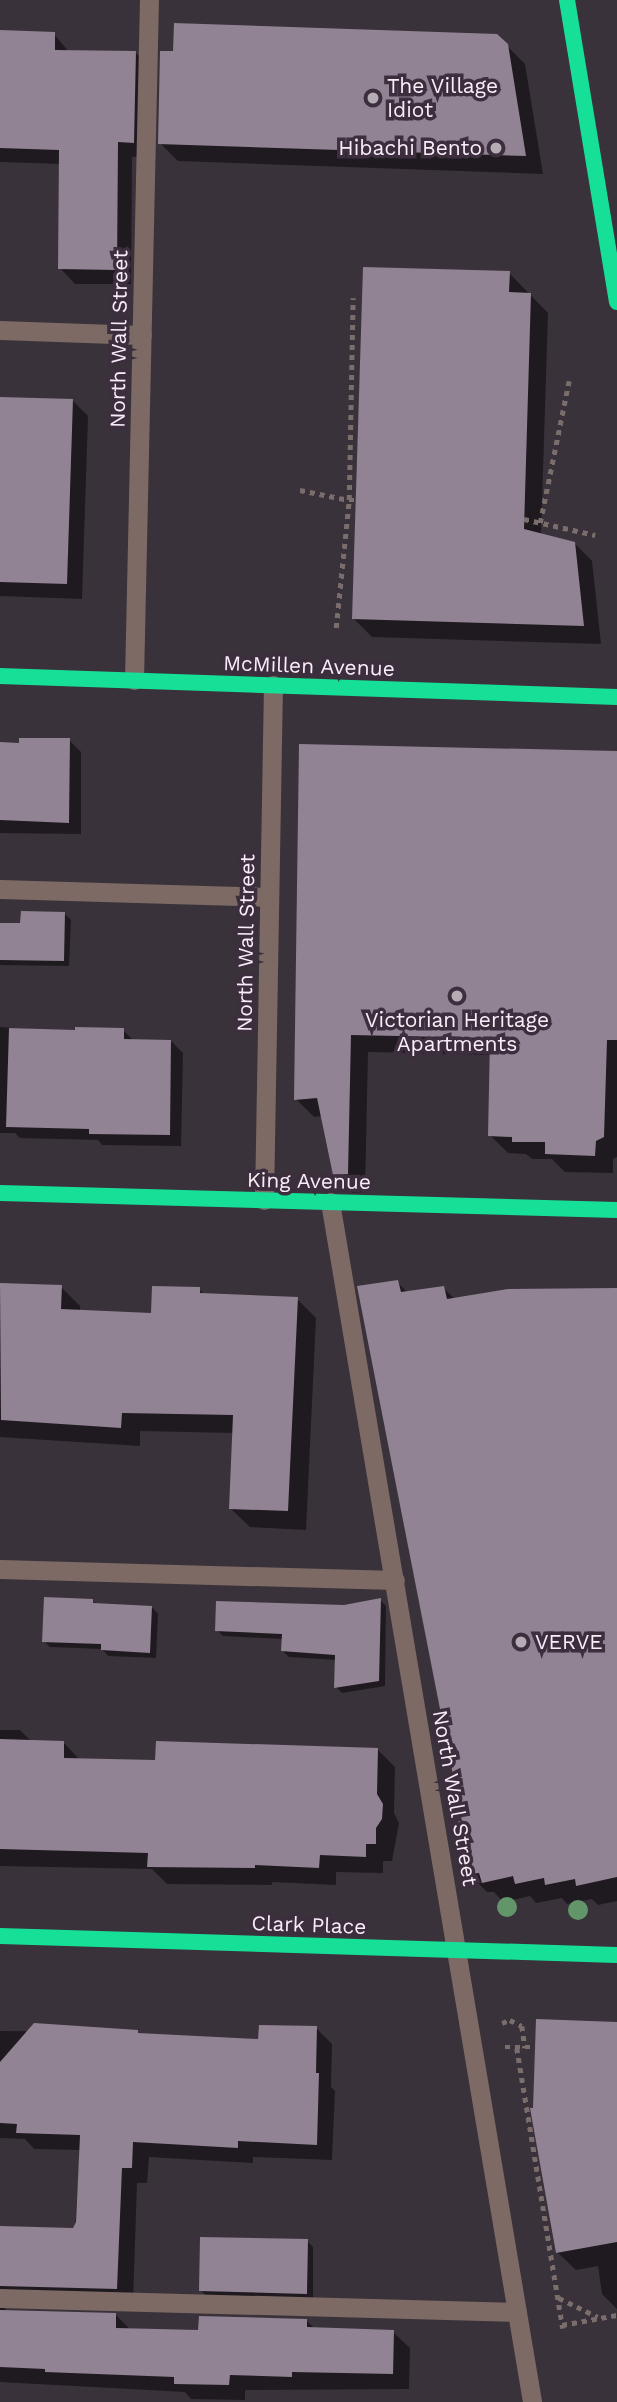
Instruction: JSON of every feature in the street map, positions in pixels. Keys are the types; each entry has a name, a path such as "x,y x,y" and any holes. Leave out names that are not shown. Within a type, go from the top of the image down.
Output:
{"street":[{"path":"567,0 617,302"},
{"name":"McMillen Avenue","path":"0,676 617,697"},
{"name":"King Avenue","path":"0,1193 617,1210"},
{"name":"Clark Place","path":"0,1936 617,1955"}],"lane":[{"name":"North Wall Street","path":"134,680 149,0"},
{"path":"0,330 142,335"},
{"name":"North Wall Street","path":"264,1200 273,685"},
{"path":"0,889 269,897"},
{"name":"North Wall Street","path":"330,1202 532,2402"},
{"path":"0,1569 395,1580"},
{"path":"0,2298 517,2312"}],"path":[{"path":"335,628 349,500 353,298"},
{"path":"540,523 569,381"},
{"path":"300,490 356,500"},
{"path":"524,519 595,535"},
{"path":"497,2028 502,2022 517,2022 524,2032 525,2048"},
{"path":"536,2047 517,2048 562,2327 617,2315"},
{"path":"558,2298 600,2318"}],"building":[{"path":"174,23 497,34 508,44 526,156 158,144 160,51 173,51"},
{"path":"0,30 55,32 55,50 136,51 134,143 118,142 117,270 58,269 59,150 0,148"},
{"path":"363,267 510,271 509,292 531,293 524,529 575,542 584,626 352,619"},
{"path":"0,397 73,399 67,584 0,582"},
{"path":"19,738 70,738 69,823 0,820 0,742 19,743"},
{"path":"299,744 617,751 617,1040 607,1040 604,1137 596,1141 595,1156 545,1154 545,1142 512,1142 512,1137 488,1136 490,1038 351,1035 348,1174 333,1175 317,1098 294,1100"},
{"path":"21,911 65,912 64,961 0,960 0,923 20,923"},
{"path":"75,1027 124,1028 124,1039 171,1040 170,1135 89,1134 89,1129 6,1127 9,1028 75,1030"},
{"name":"VERVE","path":"398,1280 401,1292 444,1286 447,1299 508,1289 617,1288 617,1877 576,1886 575,1879 545,1885 544,1878 515,1884 513,1876 482,1883 479,1873 466,1875 455,1822 462,1821 357,1286"},
{"path":"0,1283 62,1285 61,1309 151,1313 152,1286 200,1287 200,1293 298,1297 288,1511 229,1509 233,1415 122,1413 121,1428 1,1420"},
{"path":"44,1597 152,1606 150,1653 101,1650 101,1644 42,1642"},
{"path":"381,1598 379,1681 334,1688 335,1655 281,1651 282,1634 215,1631 216,1601 344,1605"},
{"path":"0,1739 64,1741 64,1758 155,1760 156,1741 378,1748 377,1794 383,1804 382,1819 376,1828 376,1844 366,1844 366,1857 320,1855 319,1868 255,1865 255,1868 147,1867 148,1853 0,1849"},
{"path":"536,2019 617,2022 617,2242 556,2253 530,2108 533,2108"},
{"path":"34,2023 138,2030 138,2033 258,2039 259,2025 317,2026 317,2145 238,2141 238,2148 133,2142 132,2168 122,2168 117,2289 0,2286 0,2226 73,2228 76,2222 80,2135 16,2133 17,2124 0,2123 0,2062"},
{"path":"200,2237 308,2239 307,2294 199,2291"},
{"path":"0,2310 116,2313 116,2328 198,2330 199,2316 307,2319 307,2327 394,2330 393,2374 292,2372 292,2377 230,2375 229,2385 174,2384 174,2377 45,2372 45,2369 0,2367"}],"traffic: fast":[{"path":"567,0 617,302"},
{"path":"0,676 617,697"},
{"path":"0,1193 617,1210"},
{"path":"0,1936 617,1955"}],"place":[{"name":"The Village Idiot","path":"373,98"},
{"name":"Hibachi Bento","path":"496,148"},
{"name":"Victorian Heritage Apartments","path":"457,996"},
{"name":"VERVE","path":"521,1642"}]}
